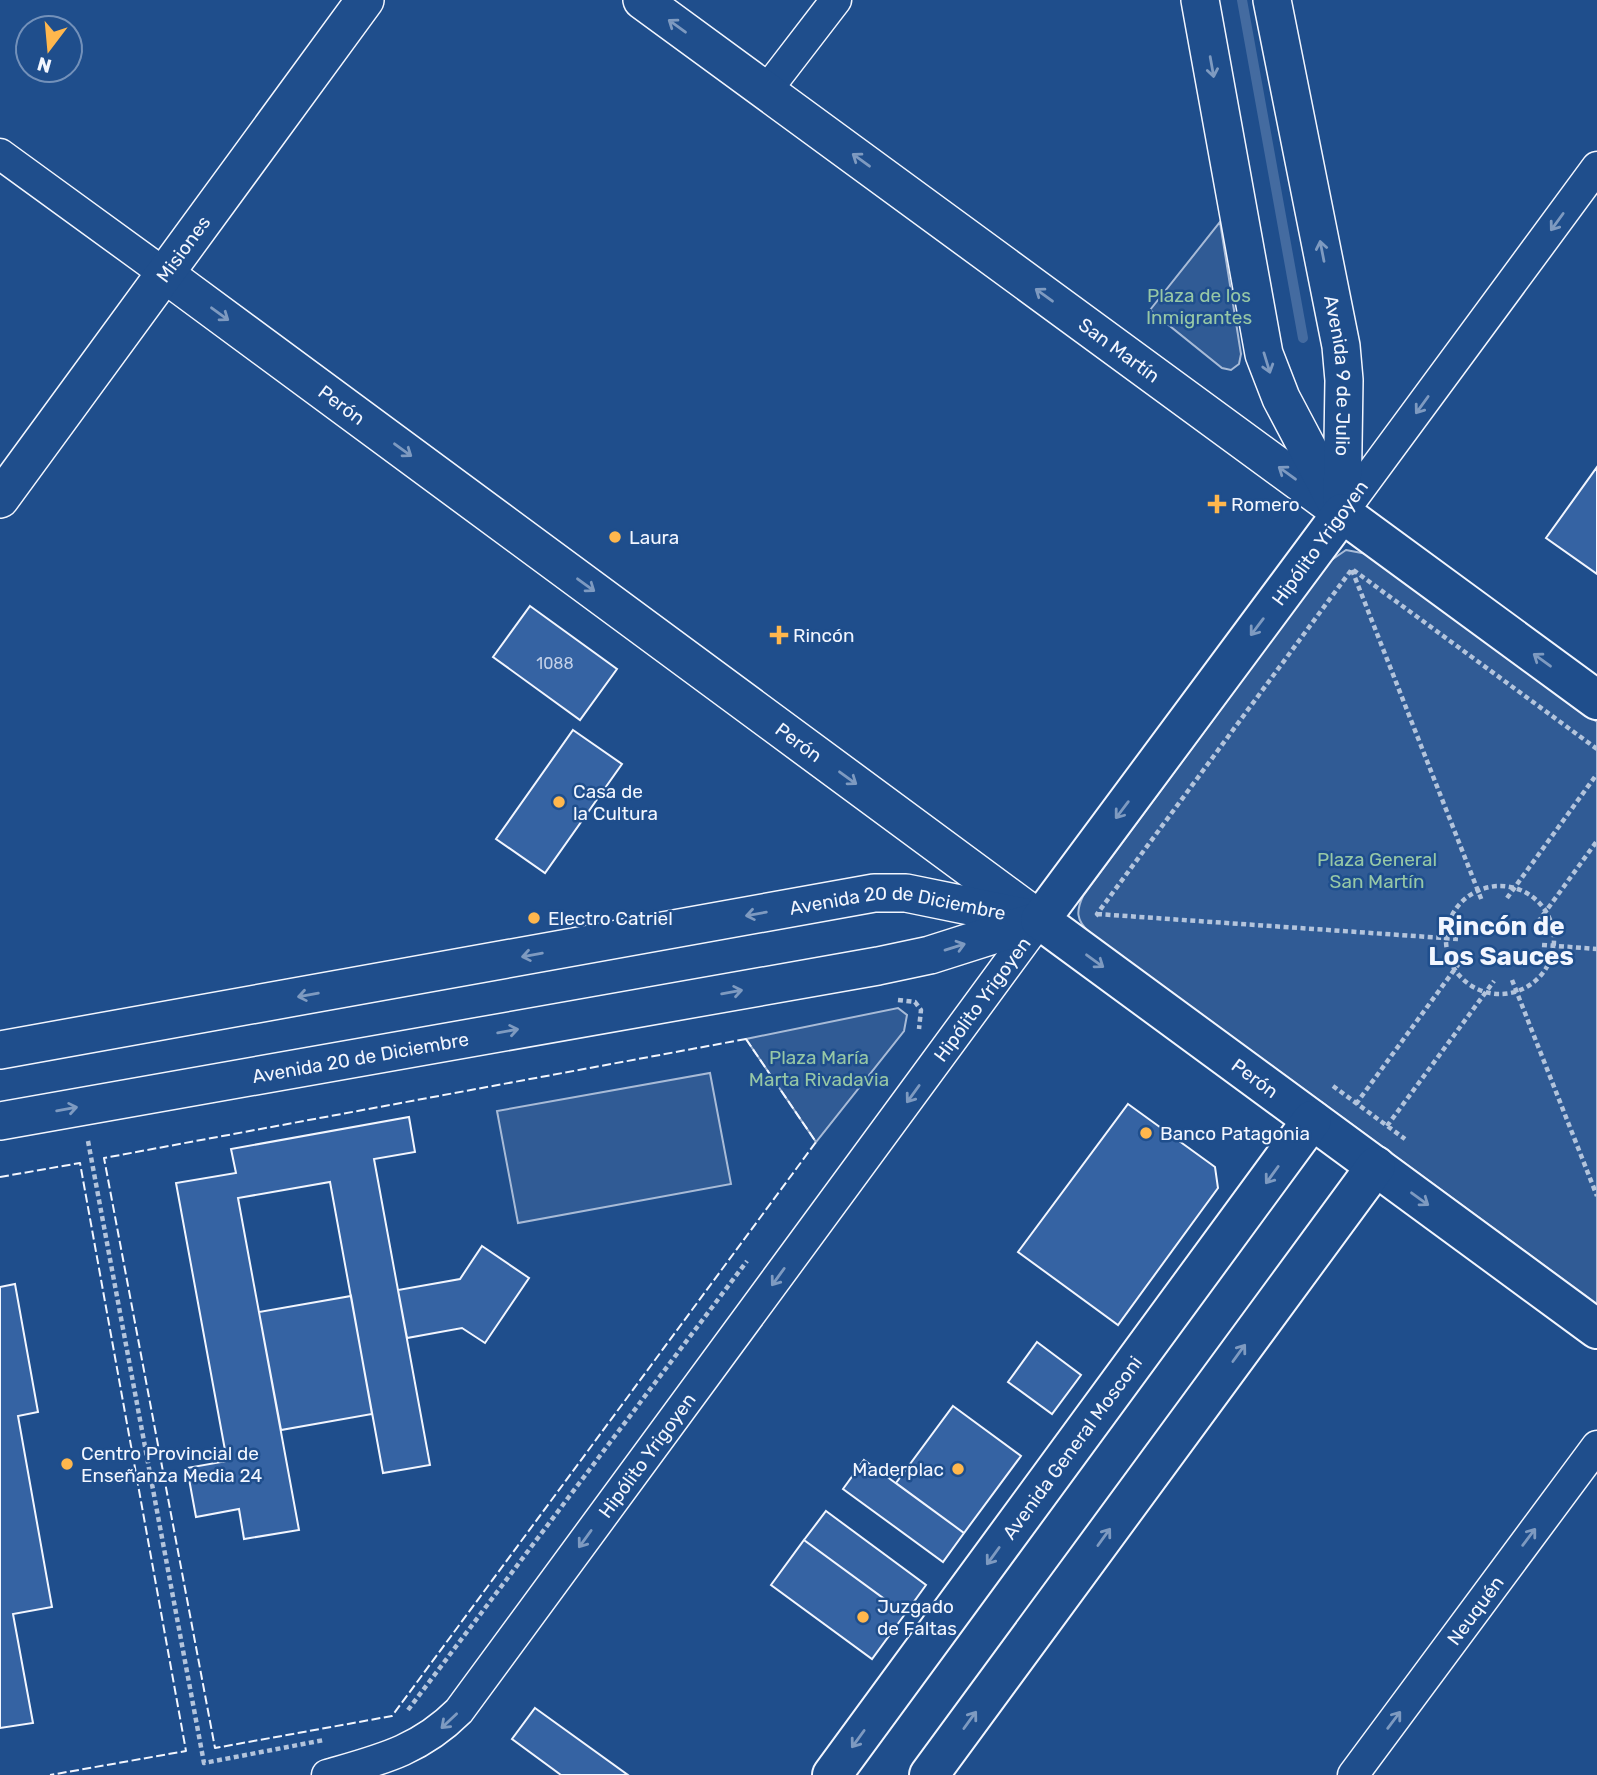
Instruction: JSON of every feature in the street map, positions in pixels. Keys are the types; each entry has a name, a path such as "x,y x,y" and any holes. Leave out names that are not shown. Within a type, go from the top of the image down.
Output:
{"main road":[{"name":"San Martín","path":"1342,513 1597,701"},
{"name":"Hipólito Yrigoyen","path":"1040,920 1342,513"},
{"name":"Perón","path":"1040,920 1597,1329"},
{"name":"Avenida General Mosconi","path":"832,1775 1312,1120"},
{"path":"929,1775 1376,1166"}],"street":[{"name":"Misiones","path":"0,499 365,0"},
{"name":"San Martín","path":"642,0 1342,513"},
{"path":"766,91 836,0"},
{"name":"Avenida 9 de Julio","path":"1200,0 1264,354 1281,398 1342,513"},
{"name":"Avenida 9 de Julio","path":"1272,0 1341,346 1344,380 1342,513"},
{"name":"Perón","path":"0,154 1040,920"},
{"name":"Hipólito Yrigoyen","path":"1342,513 1597,167"},
{"name":"Avenida 20 de Diciembre","path":"0,1050 874,893 906,893 1040,920"},
{"name":"Hipólito Yrigoyen","path":"327,1775 404,1752 444,1726 459,1711 1040,920"},
{"name":"Avenida 20 de Diciembre","path":"0,1121 878,966 930,955 1040,920"},
{"name":"Neuquén","path":"1353,1775 1597,1446"}],"path":[{"path":"1352,569 1597,749"},
{"path":"1352,569 1482,901"},
{"path":"1097,914 1352,569"},
{"path":"1507,898 1597,774"},
{"path":"1538,922 1597,841"},
{"path":"1487,887 1514,888 1537,901 1546,911 1551,921 1554,946 1552,958 1538,979 1517,991 1496,994 1486,992 1463,979 1455,969 1448,954 1446,938 1454,912 1463,901 1487,887"},
{"path":"1097,914 1108,922"},
{"path":"1097,914 1458,939"},
{"path":"1542,945 1597,948"},
{"path":"1356,1104 1463,958"},
{"path":"1512,980 1597,1196"},
{"path":"1387,1126 1494,981"},
{"path":"897,1000 915,1002 921,1010 922,1017 916,1035"},
{"path":"1322,1079 1409,1143"},
{"path":"75,1142 88,1140 204,1763 334,1738"},
{"path":"403,1716 753,1252"}],"green space":[{"name":"Plaza de los Inmigrantes","path":"1220,222 1241,354 1239,364 1231,370 1222,368 1150,310"},
{"name":"Plaza General San Martín","path":"1346,550 1367,554 1597,722 1597,1304 1089,932 1080,919 1078,911 1083,896 1330,561"},
{"name":"Plaza María Marta Rivadavia","path":"898,1008 907,1015 904,1031 816,1142 746,1039"},
{"path":"710,1073 731,1184 518,1223 497,1111"}],"building":[{"path":"1597,467 1597,574 1546,538"},
{"path":"530,606 617,669 580,720 493,657"},
{"name":"Casa de la Cultura","path":"573,730 622,764 545,873 496,839"},
{"path":"1128,1104 1215,1167 1218,1188 1118,1325 1018,1252"},
{"path":"409,1117 415,1152 374,1159 430,1465 383,1473 330,1182 238,1198 299,1530 244,1539 239,1509 196,1517 187,1468 227,1461 176,1183 236,1173 231,1149"},
{"path":"482,1246 529,1278 485,1343 462,1328 407,1338 398,1290 460,1279"},
{"path":"15,1284 38,1412 18,1416 52,1607 13,1614 33,1723 0,1728 0,1287"},
{"path":"351,1296 372,1414 281,1430 259,1312"},
{"path":"1037,1342 1081,1375 1052,1414 1008,1382"},
{"name":"Maderplac","path":"953,1406 1021,1456 964,1533 896,1483"},
{"path":"864,1460 964,1533 943,1562 843,1489"},
{"path":"826,1511 926,1585 905,1614 804,1540"},
{"path":"804,1540 905,1614 872,1659 771,1585"},
{"path":"535,1708 628,1775 561,1775 512,1739"}],"waterway":[{"path":"1242,0 1303,338"}],"fence":[{"path":"746,1039 816,1142 392,1716 215,1748 104,1158 746,1039"},
{"path":"0,1177 80,1163 186,1751 50,1775"}],"place":[{"name":"Romero","path":"1217,504"},
{"name":"Laura","path":"615,537"},
{"name":"Rincón","path":"779,635"},
{"name":"Casa de la Cultura","path":"559,802"},
{"name":"Electro Catriel","path":"534,918"},
{"name":"Banco Patagonia","path":"1146,1133"},
{"name":"Centro Provincial de Enseñanza Media 24","path":"67,1464"},
{"name":"Maderplac","path":"958,1469"},
{"name":"Juzgado de Faltas","path":"863,1617"}],"district":[{"name":"Rincón de Los Sauces","path":"1501,941"}]}
